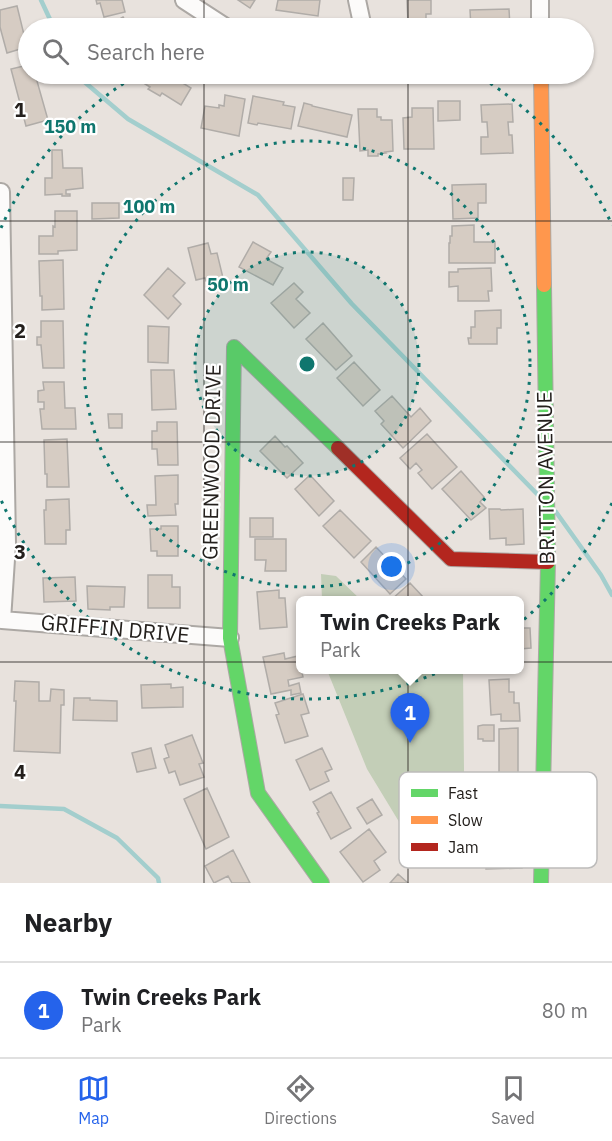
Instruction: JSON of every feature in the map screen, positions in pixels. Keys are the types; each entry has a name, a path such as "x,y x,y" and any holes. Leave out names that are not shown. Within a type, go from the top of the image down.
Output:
{"street":[{"path":"184,0 212,18"},
{"path":"357,0 361,18"},
{"path":"540,0 540,18"},
{"name":"BRITTON AVENUE","path":"541,84 548,562 543,772"},
{"path":"0,191 7,544 1,619"},
{"name":"GREENWOOD DRIVE","path":"322,883 258,793 230,638 234,347 451,560 548,562"},
{"name":"GRIFFIN DRIVE","path":"1,619 230,638"},
{"name":"BRITTON AVENUE","path":"541,868 541,883"}],"green space":[{"path":"321,574 336,576 357,596 322,596"},
{"path":"329,674 463,674 464,772 399,772 399,822 367,769"}],"building":[{"path":"96,0 122,0 125,12 104,17 100,3 97,4"},
{"path":"238,0 255,0 250,8"},
{"path":"278,0 320,0 318,16 276,10"},
{"path":"407,0 431,0 431,14 426,14 426,18 408,18"},
{"path":"17,6 20,18 18,18 18,50 7,53 0,27 0,10"},
{"path":"509,9 510,18 470,18 470,10"},
{"path":"18,67 18,84 38,84 48,120 26,126 11,69"},
{"path":"145,84 184,84 191,88 181,105 162,93 160,96 148,89 150,87"},
{"path":"225,95 245,99 239,136 201,128 205,106 219,108 219,105 224,106"},
{"path":"253,96 284,102 283,105 295,107 291,129 248,123"},
{"path":"438,101 460,101 460,120 438,121"},
{"path":"304,103 352,115 347,137 298,126"},
{"path":"512,104 513,122 508,122 509,135 512,135 513,153 481,154 481,137 488,137 487,122 482,122 481,105"},
{"path":"412,108 433,108 434,149 404,149 403,118 412,117"},
{"path":"358,109 377,109 377,117 381,117 381,120 392,120 393,151 378,154 378,156 368,156 368,150 360,151"},
{"path":"52,150 62,150 63,168 82,168 83,188 66,190 66,194 70,196 45,195 45,178 52,178"},
{"path":"343,178 354,178 353,200 343,200"},
{"path":"486,184 486,203 478,203 478,218 453,219 452,185"},
{"path":"92,203 119,203 119,218 92,219"},
{"path":"55,211 77,211 77,250 58,251 58,254 39,254 39,236 53,236"},
{"path":"474,225 474,242 495,242 495,263 449,263 452,226"},
{"path":"253,242 271,252 266,259 283,268 273,285 239,267"},
{"path":"208,243 211,254 217,253 224,282 211,286 205,278 196,280 188,248"},
{"path":"63,260 64,309 42,310 39,261"},
{"path":"168,268 185,283 173,296 181,304 168,319 144,295"},
{"path":"491,268 492,291 488,291 489,301 458,301 458,286 449,287 449,272 458,272 458,269"},
{"path":"294,283 303,292 296,299 310,313 294,328 271,303"},
{"path":"501,310 501,328 497,328 497,344 469,344 471,327 475,327 475,311"},
{"path":"41,321 63,321 64,368 43,368 41,345 37,345 37,337 41,337"},
{"path":"323,323 352,356 336,370 306,339"},
{"path":"148,326 169,327 168,363 148,362"},
{"path":"354,362 380,390 363,406 337,378"},
{"path":"151,370 174,370 176,409 152,410"},
{"path":"43,382 64,382 65,408 75,408 76,429 42,429 40,409 44,409 44,402 38,402 38,391 44,390"},
{"path":"392,396 411,417 420,408 431,421 403,448 381,424 384,421 375,411"},
{"path":"108,414 122,414 122,428 109,428"},
{"path":"157,422 177,422 178,465 158,465 157,449 152,449 152,431 157,431"},
{"path":"427,434 457,467 432,489 418,473 422,470 416,463 410,469 400,458"},
{"path":"275,436 303,463 287,478 260,451"},
{"path":"67,439 69,487 47,487 44,440"},
{"path":"461,471 484,497 480,502 486,508 471,520 442,489"},
{"path":"178,475 176,515 148,516 147,505 156,505 155,476"},
{"path":"310,475 334,501 319,516 295,489"},
{"path":"69,499 70,530 66,530 66,544 45,544 46,500"},
{"path":"489,509 523,509 524,544 506,545 506,538 490,539"},
{"path":"340,510 371,541 354,558 323,526"},
{"path":"250,518 273,518 273,537 250,537"},
{"path":"161,526 178,526 178,556 157,556 157,551 151,551 150,529 161,529"},
{"path":"255,539 286,539 286,571 265,571 266,560 255,560"},
{"path":"376,547 406,579 390,594 361,562"},
{"path":"148,575 172,575 172,587 180,587 180,608 148,608"},
{"path":"75,577 76,601 44,602 43,578"},
{"path":"410,583 422,596 395,596"},
{"path":"87,586 125,587 124,607 110,607 110,610 88,609"},
{"path":"279,590 279,598 285,598 287,627 260,629 257,592"},
{"path":"524,628 530,628 531,648 524,649"},
{"path":"284,653 285,659 296,656 296,674 302,674 303,677 288,680 289,686 299,683 301,693 291,695 291,690 271,694 263,657"},
{"path":"509,679 509,692 514,692 514,703 519,703 520,721 501,721 501,714 491,715 489,680"},
{"path":"15,681 39,682 39,701 50,701 51,689 64,690 64,705 61,705 60,753 14,751"},
{"path":"171,684 171,688 183,687 183,707 142,708 141,685"},
{"path":"303,694 309,713 301,715 308,736 285,743 276,715 279,714 275,703"},
{"path":"74,698 117,701 117,721 73,720"},
{"path":"494,725 494,741 478,739 478,726"},
{"path":"518,728 518,772 499,772 499,729"},
{"path":"192,735 203,763 199,764 204,777 180,785 175,771 169,773 164,759 169,757 165,745"},
{"path":"151,748 156,768 137,772 132,753"},
{"path":"322,748 332,769 325,772 329,781 310,790 296,760"},
{"path":"207,788 229,837 206,849 184,799"},
{"path":"331,792 351,828 331,839 313,802"},
{"path":"372,799 382,815 367,824 357,808"},
{"path":"369,829 386,852 374,861 380,870 363,882 340,852"},
{"path":"233,850 250,883 232,883 228,876 214,883 205,866"},
{"path":"398,874 408,883 390,883"}],"waterway":[{"path":"41,0 49,18"},
{"path":"87,84 128,119 258,195 352,304 539,496"},
{"path":"556,512 601,575 612,595"},
{"path":"0,806 64,809 117,838 158,878 159,883"}],"traffic: fast":[{"path":"543,772 548,562 544,285"},
{"path":"322,883 258,793 230,638 234,347 338,448"},
{"path":"541,868 541,883"}],"traffic: slow":[{"path":"541,84 544,285"}],"traffic: jam":[{"path":"338,448 451,559 548,562"}],"place":[{"name":"Twin Creeks Park","path":"410,743"}]}
